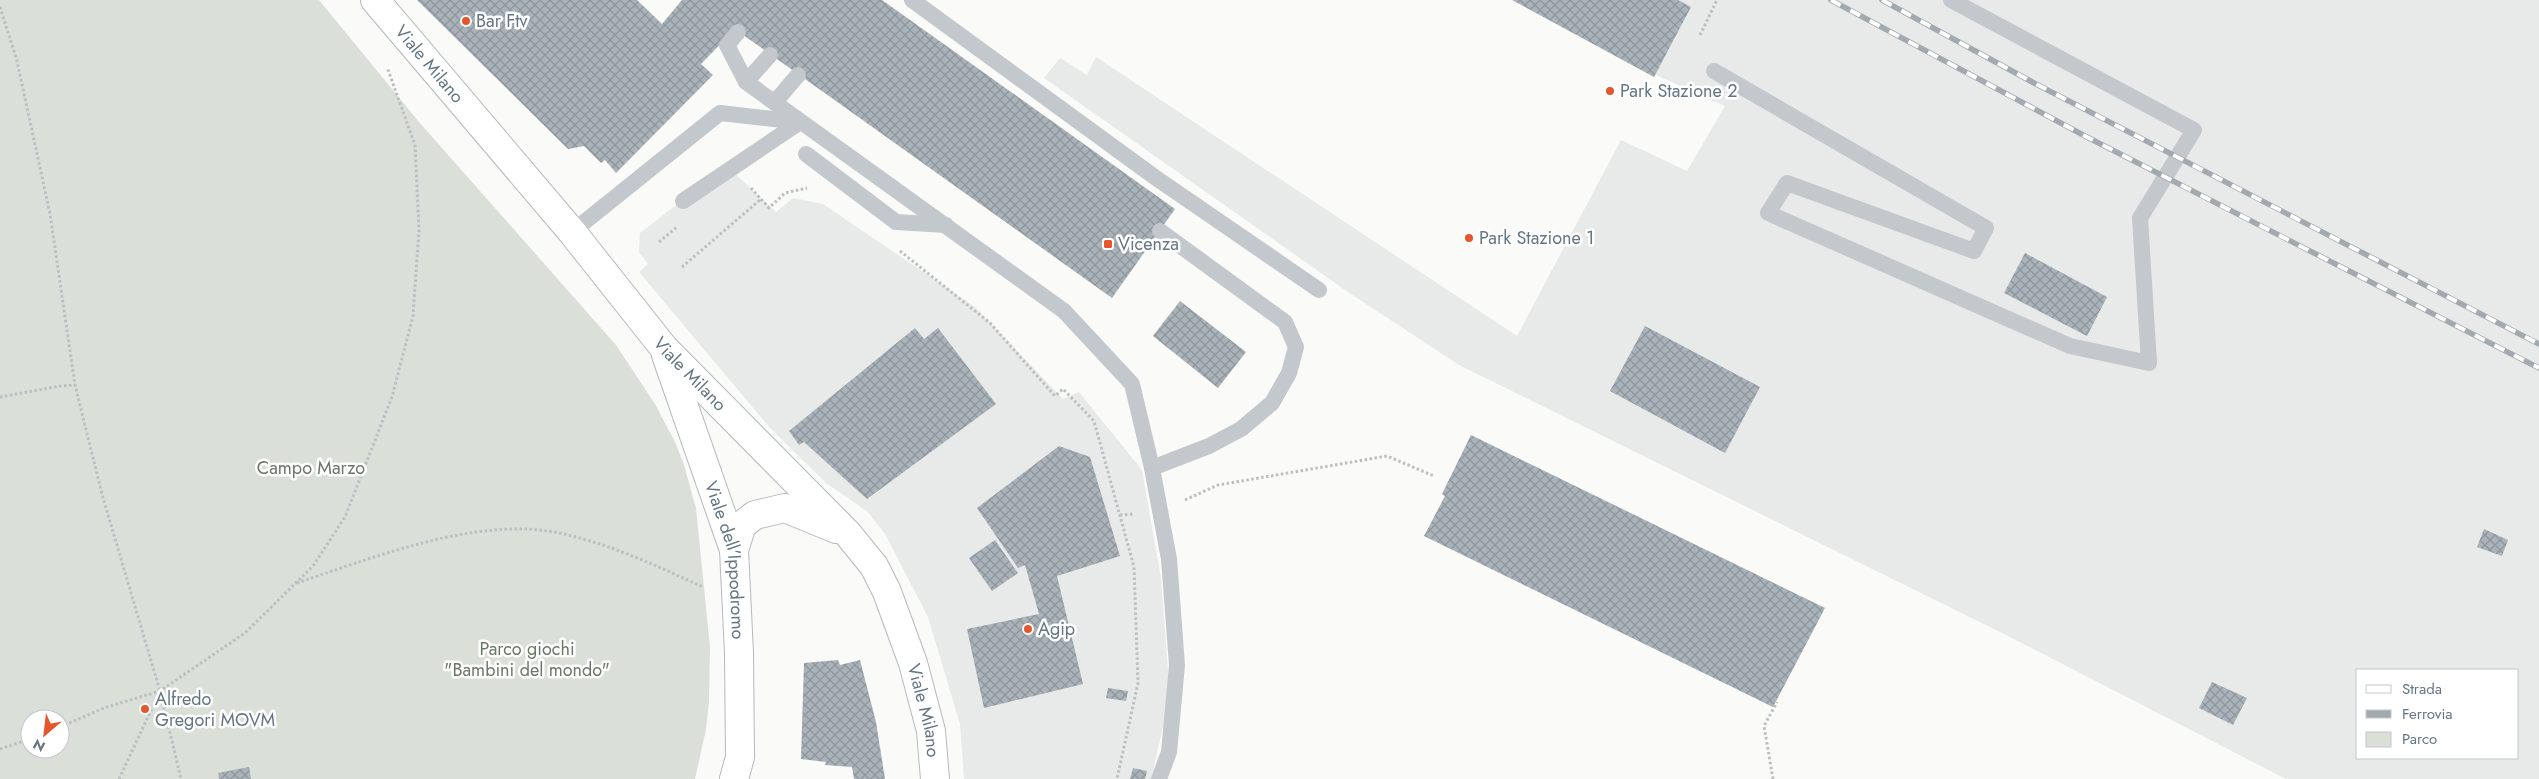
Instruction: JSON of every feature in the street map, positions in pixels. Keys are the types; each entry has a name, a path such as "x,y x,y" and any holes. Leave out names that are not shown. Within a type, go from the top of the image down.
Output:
{"main road":[{"name":"Viale Milano","path":"375,0 572,232 664,348 848,534 874,566 913,664 931,731 935,779"},
{"name":"Viale dell'Ippodromo","path":"664,348 734,550 739,653 740,757 734,779"},
{"path":"734,550 742,525 755,515 785,508 848,534"}],"lane":[{"path":"912,0 1156,178 1319,290"},
{"path":"1714,71 1986,228 1974,251 1787,183 1768,213 2070,346 2149,363 2140,218 2194,130 1951,0"},
{"path":"738,32 727,46 746,82 1064,311 1132,384 1152,468 1169,559 1177,665 1169,752 1159,779"},
{"path":"746,82 770,54"},
{"path":"775,102 798,75"},
{"path":"572,232 720,113 800,122"},
{"path":"683,201 800,122"},
{"path":"806,154 896,222 946,225"},
{"path":"1152,468 1209,446 1241,429 1272,403 1289,373 1296,347 1285,322 1160,230"}],"path":[{"path":"1700,35 1717,0"},
{"path":"0,7 17,61 50,214 75,385 104,498 160,691 180,779"},
{"path":"70,723 104,708 160,691 245,633 313,566 345,517 392,397 414,316 419,230 415,145 400,99 385,62"},
{"path":"750,186 769,208 785,193 810,188"},
{"path":"682,267 761,199"},
{"path":"894,247 990,323 1055,396 1063,389 1094,421 1134,567 1138,683 1117,779"},
{"path":"0,397 75,385"},
{"path":"1120,516 1160,512 1218,485 1387,456 1434,476"},
{"path":"295,584 385,553 452,536 496,531 540,530 619,551 707,589"},
{"path":"119,779 160,691"},
{"path":"1773,779 1764,726 1777,702"},
{"path":"0,749 20,742"}],"shaded area":[{"path":"1531,0 2539,0 2539,779 2286,779 2006,635 1459,365 1348,292 1044,78 1060,58 1087,75 1096,57 1517,336 1621,140 1687,171 1725,106 1658,76 1621,48"},
{"path":"727,166 776,212 793,198 823,204 975,307 1063,399 1079,392 1142,470 1161,578 1170,697 1151,779 964,779 960,724 928,617 885,534 868,512 826,483 770,428 639,272 648,264 639,252 640,233"}],"green space":[{"name":"Campo Marzo","path":"0,0 319,0 419,122 616,345 655,404 676,444 696,508 710,647 709,702 706,729 695,779 0,779"}],"building":[{"path":"417,0 637,0 662,24 682,0 882,0 1175,209 1112,298 735,29 701,64 713,75 616,173 605,160 601,163 584,146 568,149"},
{"path":"1512,0 1678,0 1691,7 1654,77"},
{"path":"2025,253 2107,297 2087,336 2004,293"},
{"path":"1180,301 1246,352 1218,388 1153,336"},
{"path":"1645,326 1760,387 1725,453 1610,391"},
{"path":"915,328 924,339 938,328 996,404 867,499 804,442 799,445 789,431"},
{"path":"1471,435 1825,608 1773,707 1424,536 1445,496 1442,494"},
{"path":"1059,446 1090,457 1120,556 1057,576 1083,684 984,708 967,629 1039,614 1025,565 1018,568 977,508"},
{"path":"2484,529 2508,540 2502,556 2477,547"},
{"path":"995,540 1018,573 992,591 969,558"},
{"path":"838,660 840,665 860,660 876,722 885,779 854,779 852,767 825,765 826,762 801,759 804,663"},
{"path":"2212,682 2247,698 2233,725 2199,708"},
{"path":"1108,688 1128,691 1126,701 1106,698"},
{"path":"249,767 251,779 219,779 218,773"},
{"path":"1133,768 1147,771 1145,779 1130,779"}],"railway":[{"path":"1831,0 2085,136 2539,368"},
{"path":"1882,0 2034,83 2539,344"}],"place":[{"name":"Bar Ftv","path":"466,21"},
{"name":"Park Stazione 2","path":"1610,91"},
{"name":"Park Stazione 1","path":"1469,238"},
{"name":"Vicenza","path":"1108,244"},
{"name":"Agip","path":"1028,629"},
{"name":"Alfredo Gregori MOVM","path":"145,709"}],"park label":[{"name":"Parco giochi \"Bambini del mondo\"","path":"527,660"}]}
